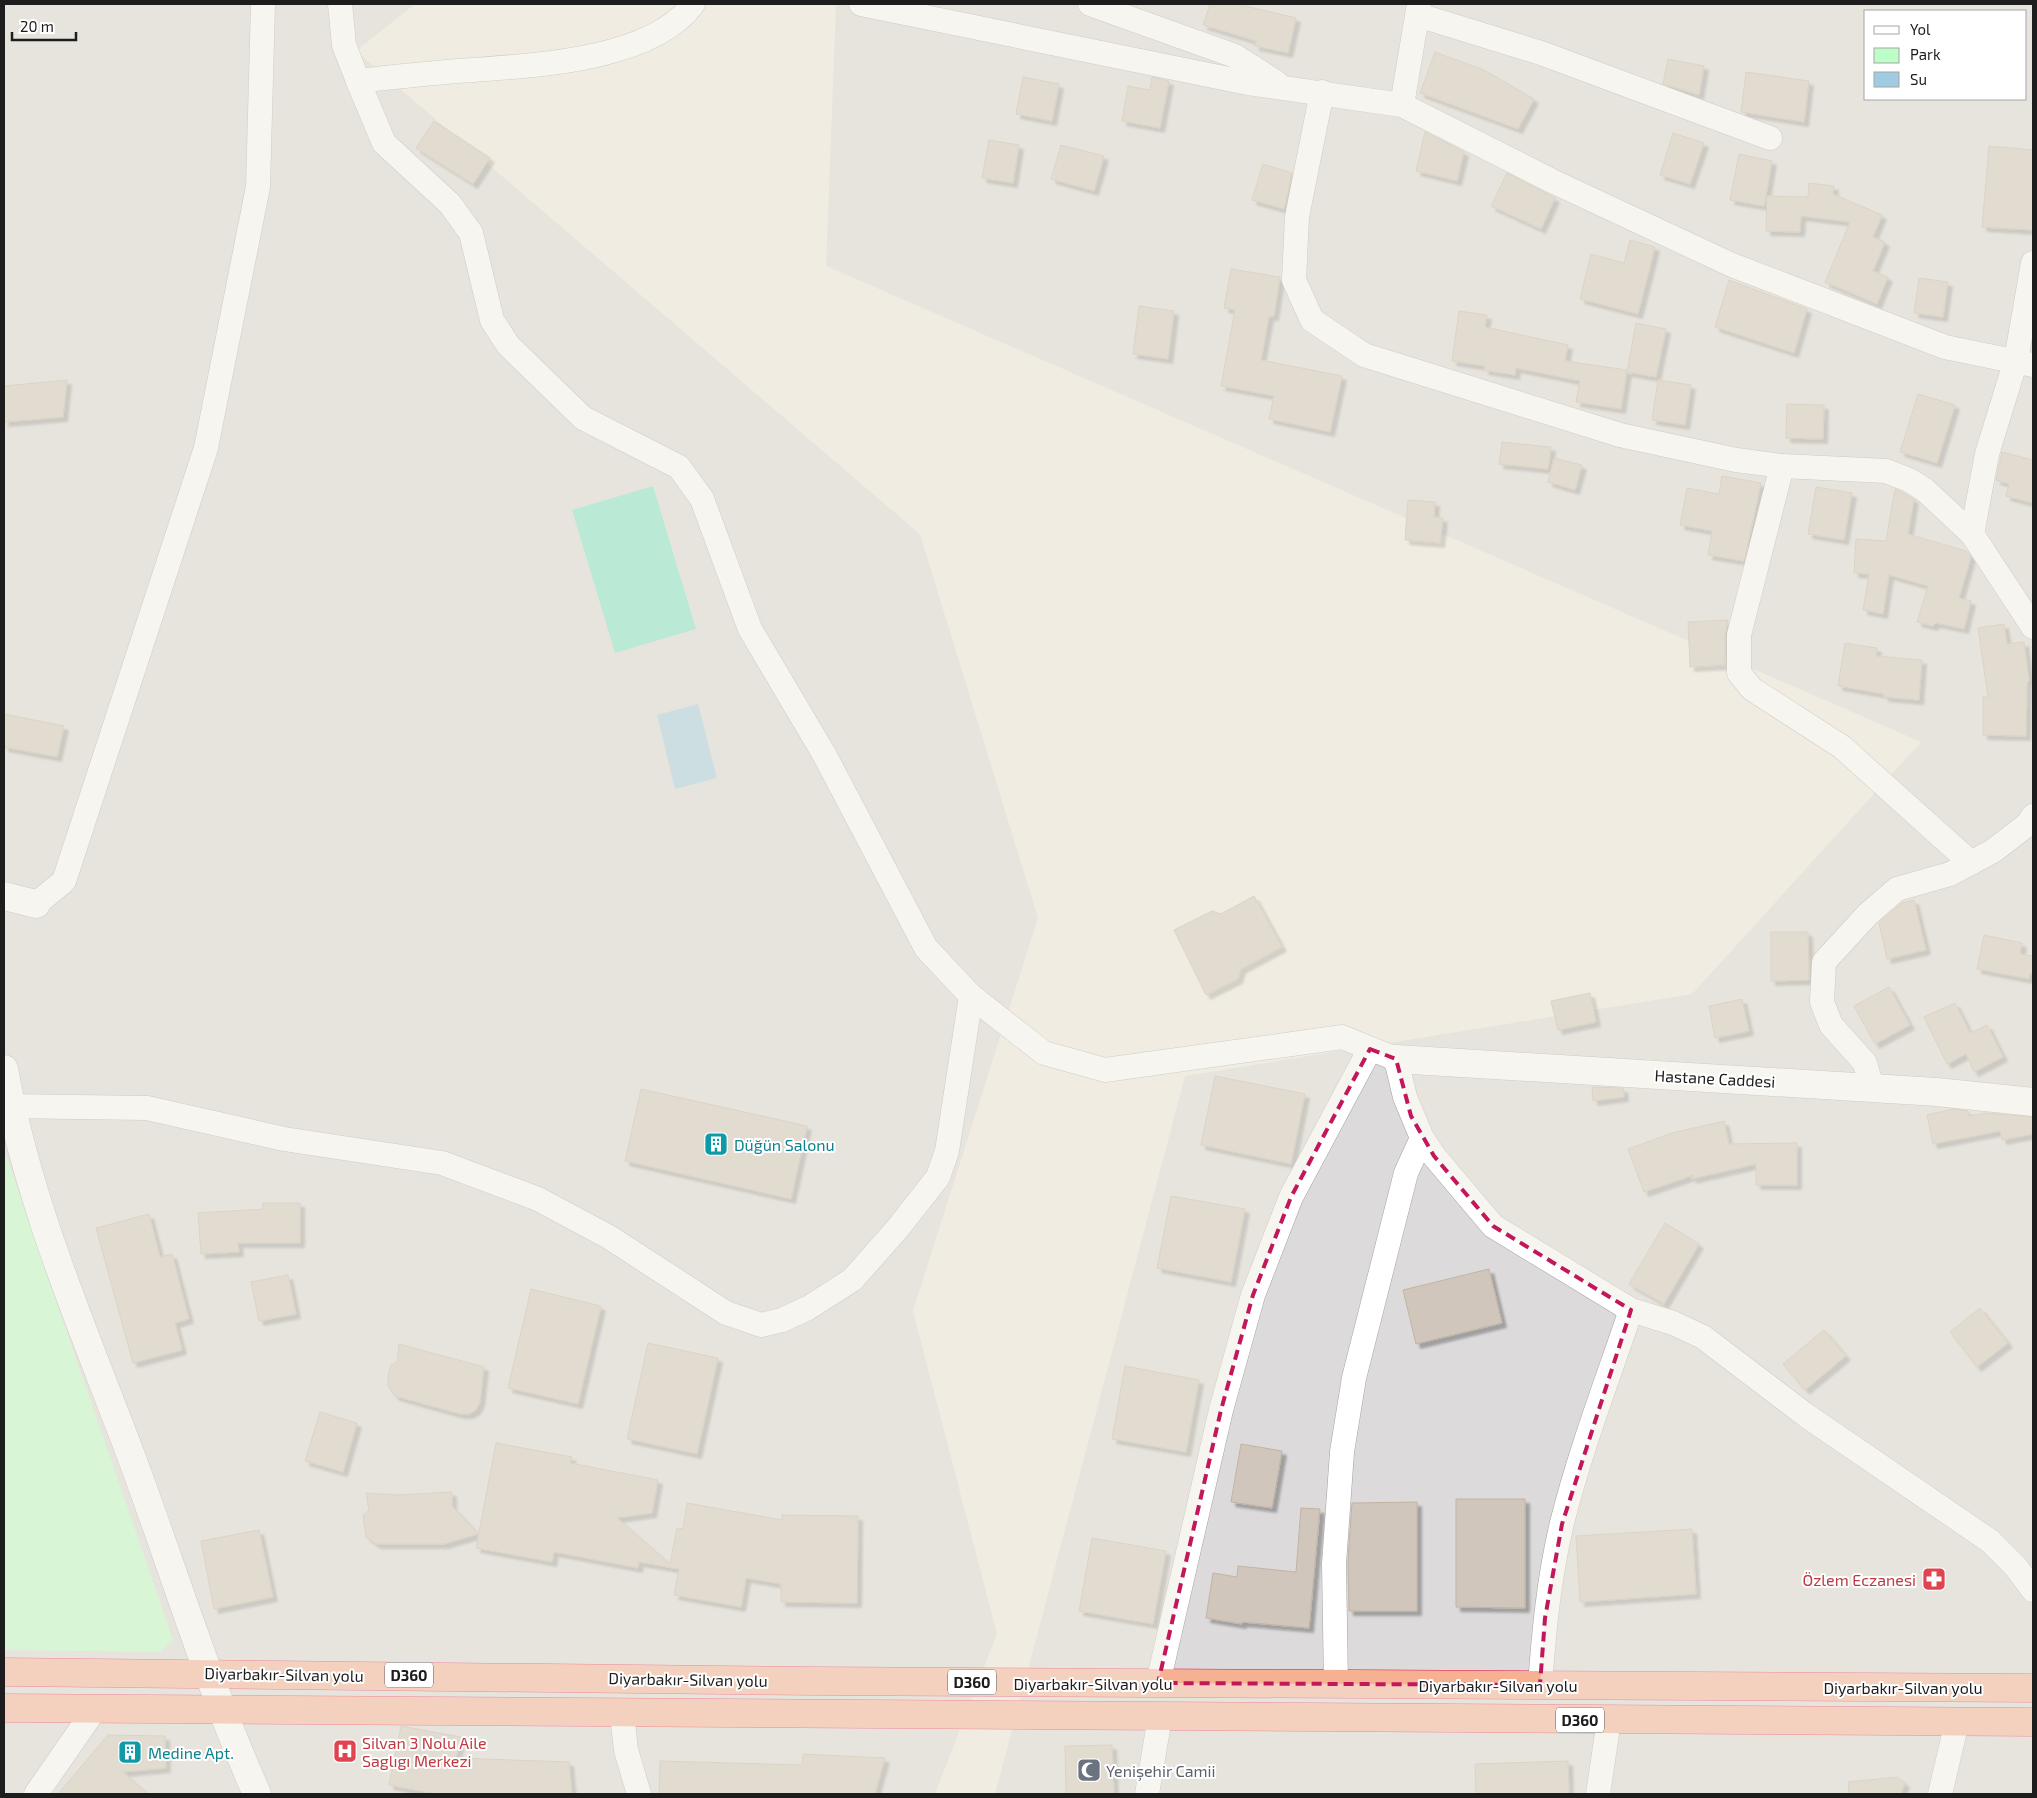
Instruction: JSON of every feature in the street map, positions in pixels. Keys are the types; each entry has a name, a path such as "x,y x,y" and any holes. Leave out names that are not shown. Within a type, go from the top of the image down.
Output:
{"highway":[{"name":"Diyarbakır-Silvan yolu","path":"4,1672 814,1681 2033,1688"},
{"name":"Diyarbakır-Silvan yolu","path":"4,1708 622,1714 2033,1722"}],"street":[{"path":"4,896 36,904 64,881 206,448 258,187 263,4"},
{"path":"340,4 344,46 384,143 450,204 471,233 492,320 508,345 583,418 679,466 702,499 750,629 824,754 926,948 971,996 1044,1053 1105,1070 1342,1037 1396,1059 1405,1097 1422,1138 1434,1156 1493,1226 1632,1310 1673,1323 1702,1337 1807,1416 1990,1541 2016,1567 2033,1590"},
{"path":"358,80 546,64 585,58 655,35 674,23 692,4"},
{"path":"861,4 1248,82 1402,105 1552,181 1732,266 1945,347 2024,363"},
{"path":"1090,4 1235,56 1284,88"},
{"path":"1402,105 1418,10 1541,53 1770,138"},
{"path":"1322,92 1297,217 1294,280 1312,320 1364,355 1620,435 1736,460 1782,466 1886,472 1901,477 1925,490 1972,534 2033,627"},
{"path":"1972,534 1987,454 2024,363 2033,263"},
{"path":"1782,466 1739,635 1739,673 1752,689 1842,747 1971,863"},
{"path":"1872,1088 1865,1063 1831,1026 1822,1002 1824,962 1868,914 1898,889 1950,874 1971,863 1993,851 2028,824 2033,816"},
{"path":"7,1105 147,1108 284,1139 442,1163 538,1199 609,1237 726,1313 761,1325 782,1320 808,1308 852,1280 898,1228 938,1178 947,1151 971,996"},
{"path":"1158,1683 1221,1410 1253,1295 1291,1197 1370,1049"},
{"name":"Hastane Caddesi","path":"1396,1059 1872,1088 2033,1102"},
{"path":"4,1068 7,1105 49,1236 151,1512 221,1711 257,1794"},
{"path":"1336,1684 1334,1616 1336,1517 1342,1452 1349,1406 1354,1378 1406,1173 1422,1138"},
{"path":"1540,1685 1545,1618 1562,1524 1575,1475 1632,1310"},
{"path":"36,1794 95,1709"},
{"path":"622,1714 626,1750 639,1794"},
{"path":"1147,1794 1160,1717"},
{"path":"1598,1794 1609,1720"},
{"path":"1940,1794 1957,1722"}],"highlighted area":[{"path":"1370,1049 1396,1059 1411,1116 1434,1156 1493,1226 1631,1310 1562,1524 1545,1618 1540,1685 1158,1683 1221,1410 1253,1295 1291,1197"}],"shaded area":[{"path":"4,4 415,4 356,51 920,534 1038,918 913,1311 997,1634 935,1794 4,1794"},
{"path":"836,4 2033,4 2033,1794 995,1794 1185,1076 1692,994 1921,742 826,266"}],"green space":[{"path":"653,486 696,629 615,653 572,510"},
{"path":"4,1149 173,1640 160,1652 4,1650"}],"water":[{"path":"698,704 717,778 675,789 657,715"}],"building":[{"path":"1210,4 1245,4 1245,6 1296,18 1288,53 1255,46 1256,41 1203,25"},
{"path":"1435,52 1484,70 1534,99 1518,129 1420,93"},
{"path":"1668,59 1704,66 1699,95 1663,84"},
{"path":"1746,72 1809,81 1804,122 1741,112"},
{"path":"1023,77 1059,84 1052,121 1016,114"},
{"path":"1152,77 1169,81 1160,128 1122,121 1128,86 1150,90"},
{"path":"434,121 490,158 473,184 416,148"},
{"path":"1425,132 1464,152 1457,181 1416,171"},
{"path":"1673,133 1704,143 1690,184 1660,175"},
{"path":"989,140 1019,145 1013,183 982,178"},
{"path":"1061,145 1104,156 1094,191 1051,179"},
{"path":"1989,146 2033,150 2033,230 1982,227"},
{"path":"1739,154 1772,161 1764,206 1730,200"},
{"path":"1263,164 1292,173 1284,209 1252,200"},
{"path":"1507,173 1555,198 1541,229 1491,206"},
{"path":"1809,183 1834,186 1833,194 1882,215 1873,237 1885,242 1873,271 1888,277 1877,304 1825,282 1850,222 1801,216 1800,232 1766,231 1767,196 1808,197"},
{"path":"1630,240 1655,247 1638,314 1580,299 1591,254 1624,263"},
{"path":"1231,269 1280,277 1274,316 1269,316 1261,360 1342,376 1330,432 1269,419 1274,396 1221,386 1235,310 1224,308"},
{"path":"1919,278 1948,282 1943,317 1914,313"},
{"path":"1729,280 1807,309 1794,353 1715,327"},
{"path":"1139,306 1174,311 1168,359 1133,354"},
{"path":"1459,311 1487,315 1485,327 1568,345 1565,361 1627,370 1621,409 1576,402 1580,381 1516,368 1515,375 1484,370 1485,366 1452,361"},
{"path":"1636,323 1666,329 1656,377 1627,372"},
{"path":"67,380 63,417 4,422 4,386"},
{"path":"1658,380 1691,385 1685,425 1652,420"},
{"path":"1918,394 1955,405 1937,463 1900,452"},
{"path":"1787,404 1824,405 1823,439 1786,438"},
{"path":"1502,442 1551,447 1548,469 1499,464"},
{"path":"2002,452 2033,460 2033,503 2006,496 2009,484 1996,480"},
{"path":"1554,458 1582,465 1575,490 1548,482"},
{"path":"1722,476 1761,483 1744,561 1708,555 1712,531 1680,525 1687,488 1719,494"},
{"path":"1816,487 1852,493 1844,540 1808,534"},
{"path":"1895,489 1914,499 1908,534 1966,551 1971,557 1959,598 1971,601 1964,629 1936,623 1933,626 1917,622 1928,586 1889,575 1883,614 1863,610 1869,574 1854,573 1856,539 1886,541"},
{"path":"1408,500 1435,502 1434,517 1443,518 1440,543 1405,540"},
{"path":"1728,620 1725,635 1725,665 1690,667 1688,622"},
{"path":"2004,624 2007,644 2024,642 2029,681 2027,682 2026,736 1983,735 1983,697 1988,697 1978,628"},
{"path":"1845,643 1877,648 1876,656 1922,660 1919,700 1884,697 1884,694 1838,686"},
{"path":"4,714 64,726 57,757 4,747"},
{"path":"1254,896 1282,947 1241,969 1238,979 1206,995 1174,930 1212,911 1221,914"},
{"path":"1914,900 1926,950 1887,959 1879,923 1902,903"},
{"path":"1771,932 1808,932 1809,980 1771,981"},
{"path":"1984,935 2022,943 2020,954 2033,956 2033,973 2030,973 2029,979 1977,969"},
{"path":"1889,987 1910,1025 1875,1044 1854,1006"},
{"path":"1590,993 1596,1022 1558,1030 1551,1001"},
{"path":"1742,999 1749,1031 1715,1038 1709,1006"},
{"path":"1955,1003 1970,1033 1987,1025 2003,1057 1974,1072 1966,1054 1947,1064 1924,1017"},
{"path":"1215,1076 1305,1094 1291,1164 1201,1145"},
{"path":"1592,1087 1623,1088 1624,1097 1593,1101"},
{"name":"Düğün Salonu","path":"641,1089 807,1126 791,1199 625,1161"},
{"path":"1953,1109 1968,1111 1969,1116 1986,1113 2033,1117 2033,1134 2002,1140 2000,1131 1933,1144 1927,1115"},
{"path":"1724,1121 1729,1144 1797,1143 1797,1185 1756,1185 1756,1164 1691,1179 1694,1175 1644,1192 1628,1149 1672,1133"},
{"path":"1171,1196 1245,1209 1231,1282 1157,1268"},
{"path":"263,1203 300,1203 300,1243 238,1243 239,1252 201,1254 198,1213 263,1209"},
{"path":"149,1214 160,1257 172,1254 189,1319 175,1323 182,1350 133,1363 96,1228"},
{"path":"1665,1223 1699,1244 1664,1304 1629,1284"},
{"path":"1489,1269 1502,1323 1416,1344 1403,1290"},
{"path":"288,1275 296,1314 259,1321 251,1282"},
{"path":"531,1289 601,1306 578,1404 508,1388"},
{"path":"1980,1308 2008,1343 1977,1367 1950,1332"},
{"path":"1824,1330 1846,1356 1805,1390 1783,1364"},
{"path":"648,1343 718,1358 697,1454 627,1439"},
{"path":"399,1344 484,1367 480,1402 476,1410 469,1414 460,1414 395,1396 388,1386 388,1376 391,1365 397,1362"},
{"path":"1125,1366 1199,1380 1186,1452 1112,1439"},
{"path":"320,1412 357,1423 343,1472 305,1461"},
{"path":"496,1443 572,1457 570,1463 658,1480 652,1513 617,1518 670,1564 677,1528 683,1529 687,1503 782,1520 782,1515 858,1516 857,1603 781,1602 781,1584 746,1578 741,1607 674,1595 679,1569 639,1562 638,1568 554,1552 552,1562 476,1548"},
{"path":"1241,1444 1282,1451 1272,1508 1231,1502"},
{"path":"452,1492 452,1506 478,1534 444,1544 376,1544 366,1537 363,1515 369,1510 366,1493 398,1495"},
{"path":"1456,1499 1525,1499 1525,1608 1456,1607"},
{"path":"1417,1502 1417,1611 1349,1611 1348,1560 1352,1503"},
{"path":"1301,1508 1320,1509 1309,1628 1242,1622 1242,1624 1206,1618 1213,1573 1237,1577 1238,1566 1296,1572"},
{"path":"1692,1529 1696,1594 1580,1602 1576,1536"},
{"path":"259,1530 273,1597 214,1609 201,1541"},
{"path":"1092,1538 1166,1551 1153,1624 1079,1611"},
{"path":"401,1726 461,1737 456,1758 569,1762 572,1794 436,1794 389,1785"},
{"name":"Medine Apt.","path":"108,1735 165,1736 166,1768 123,1772 148,1794 58,1794"},
{"name":"Yenişehir Camii","path":"1112,1745 1114,1794 1066,1794 1065,1746"},
{"path":"803,1754 885,1758 875,1794 659,1794 660,1761 802,1765"},
{"path":"1568,1761 1569,1794 1476,1794 1475,1764"},
{"path":"1897,1777 1905,1783 1901,1794 1849,1794 1848,1782"}],"place":[{"name":"Düğün Salonu","path":"716,1144"},
{"name":"Özlem Eczanesi","path":"1934,1579"},
{"name":"Silvan 3 Nolu Aile Saglıgı Merkezi","path":"345,1751"},
{"name":"Medine Apt.","path":"130,1752"},
{"name":"Yenişehir Camii","path":"1089,1770"}]}
